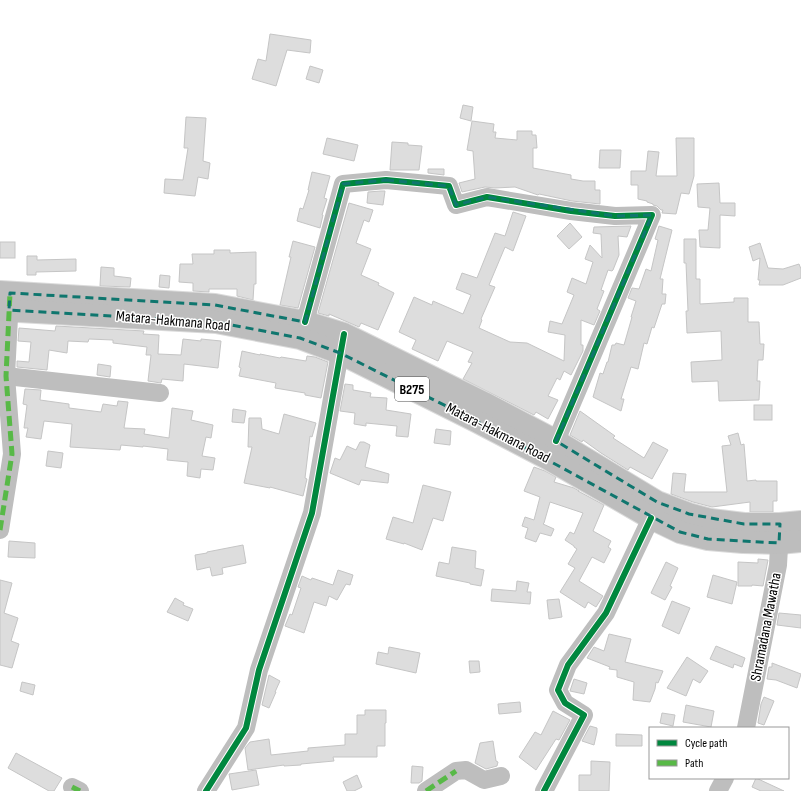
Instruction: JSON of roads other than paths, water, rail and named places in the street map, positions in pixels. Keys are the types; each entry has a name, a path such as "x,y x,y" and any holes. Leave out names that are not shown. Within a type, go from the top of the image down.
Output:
{"main road":[{"name":"Matara-Hakmana Road","path":"5,301 215,305 305,322 476,421 540,454 651,518 680,532 708,539 743,542 779,534 801,522"},
{"name":"Matara-Hakmana Road","path":"5,301 216,322 300,338 342,344 484,403 556,441 657,502 689,514 711,520 738,523 801,541"}],"street":[{"path":"305,322 343,184 386,180 449,186 456,205 488,197 571,211 614,216 652,215 556,441"},
{"path":"0,530 12,454 6,376 5,301"},
{"path":"206,791 246,728 259,670 312,513 342,344"},
{"path":"6,376 160,394"},
{"path":"544,791 584,715 565,703 558,690 568,665 606,613 651,518"},
{"name":"Shramadana Mawatha","path":"746,727 778,565 779,534"},
{"path":"426,791 456,771 466,770 484,780 501,776"},
{"path":"718,791 724,779"}]}
